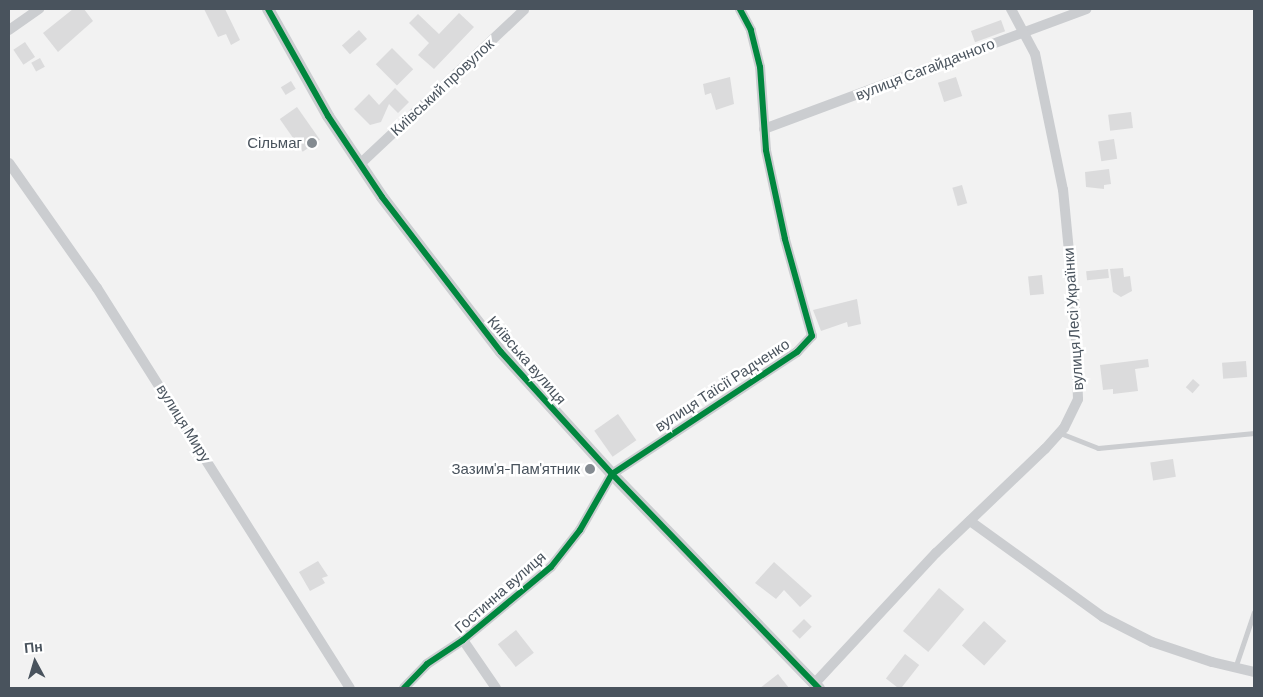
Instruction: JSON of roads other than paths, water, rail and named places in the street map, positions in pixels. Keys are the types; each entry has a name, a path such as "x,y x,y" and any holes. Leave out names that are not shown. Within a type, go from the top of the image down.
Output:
{"street":[{"path":"9,30 39,9"},
{"name":"Київська вулиця","path":"268,9 328,116 360,164 500,352 612,474 817,686"},
{"name":"вулиця Таїсії Радченко","path":"612,474 797,352 812,336 785,239 764,129 760,67 750,30 740,9"},
{"name":"вулиця Лесі Українки","path":"817,686 936,553 1060,432 1073,414 1078,384 1063,190 1035,54 1021,31 1011,9"},
{"name":"вулиця Сагайдачного","path":"764,129 1021,31 1086,9"},
{"name":"Київський провулок","path":"360,164 524,10"},
{"name":"вулиця Миру","path":"9,163 103,296 350,688"},
{"name":"Гостинна вулиця","path":"404,688 427,664 463,640 551,567 580,530 612,474"},
{"path":"970,521 1103,617 1152,642 1235,668 1254,672"},
{"path":"463,640 496,688"}],"lane":[{"path":"1060,432 1098,448 1254,433"},
{"path":"1235,668 1254,612"}],"place":[{"name":"Сільмаг","path":"312,143"},
{"name":"Зазим'я-Пам'ятник","path":"590,469"}]}
